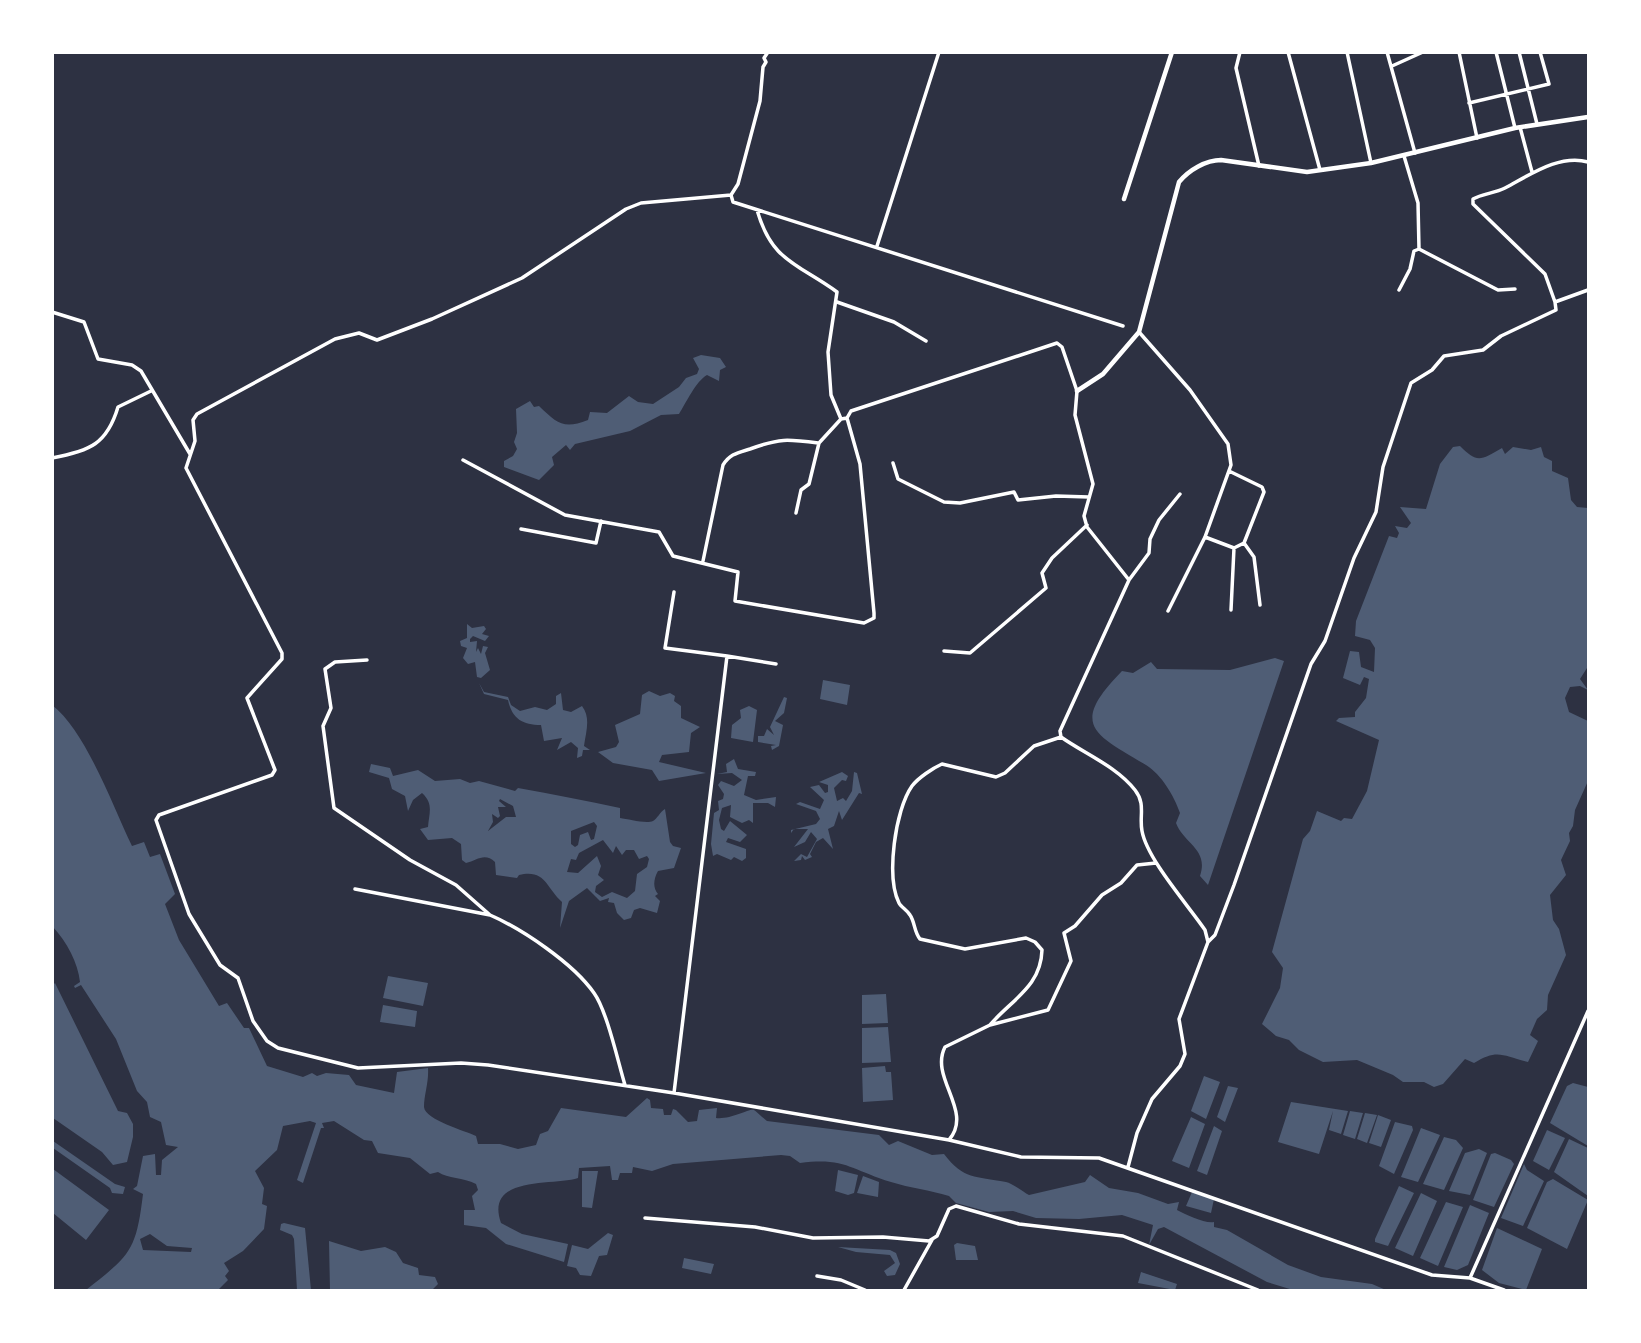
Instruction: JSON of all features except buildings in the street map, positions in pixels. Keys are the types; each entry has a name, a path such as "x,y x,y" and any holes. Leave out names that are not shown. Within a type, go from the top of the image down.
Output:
{"street":[{"path":"768,52 764,58 766,62 763,67 760,101 738,184 731,195 733,202 1123,326"},
{"path":"877,246 939,52"},
{"path":"1124,199 1172,52"},
{"path":"1240,52 1236,68 1259,166"},
{"path":"1288,52 1320,170"},
{"path":"1347,52 1371,163"},
{"path":"1387,52 1415,153"},
{"path":"1392,66 1423,52"},
{"path":"1459,52 1477,138"},
{"path":"1496,52 1532,172"},
{"path":"1519,52 1537,124"},
{"path":"1469,103 1549,84 1540,52"},
{"path":"1077,391 1103,374 1139,332 1180,181 1194,169 1214,160 1295,172 1320,170 1404,156 1518,127 1588,117"},
{"path":"1404,156 1418,203 1419,248"},
{"path":"1128,1167 1137,1133 1152,1099 1180,1066 1185,1054 1179,1018 1208,942 1216,935 1311,664 1325,641 1354,558 1376,512 1383,467 1411,383 1432,370 1444,356 1483,350 1501,336 1556,310 1545,274 1473,204 1476,196 1507,187 1532,172 1577,159 1588,162"},
{"path":"731,195 633,206 522,278 432,319 377,340 359,333 335,339 197,414 193,420 195,441 186,468 282,653 282,659 247,698 275,770 272,775 159,815 156,820 189,914 220,965 238,978 253,1021 267,1041 278,1048 358,1068 461,1063 749,1105 949,1140 1021,1157 1099,1158 1432,1275 1469,1278 1504,1290"},
{"path":"757,209 764,234 772,247 785,260 805,269 837,292 828,352 831,395 841,419"},
{"path":"1419,248 1498,290 1515,289"},
{"path":"1399,289 1410,269 1414,251 1419,248"},
{"path":"1555,302 1588,290"},
{"path":"837,302 894,322 926,341"},
{"path":"52,312 83,322 95,357 136,367 190,454"},
{"path":"1139,332 1190,390 1228,444 1231,454 1229,471 1205,537 1168,611"},
{"path":"463,460 565,515 659,532 673,556 738,572 735,601 864,623 874,618 860,464 847,418 851,411 1057,343 1062,347 1077,391 1075,415 1093,484 1084,516 1087,525 1129,580"},
{"path":"52,458 81,452 104,438 112,428 118,407 151,391"},
{"path":"796,513 801,490 809,484 819,443 841,419 847,418"},
{"path":"703,562 723,465 728,457 763,442 783,438 819,443"},
{"path":"893,463 898,478 944,502 960,503 1014,492 1018,500 1056,496 1089,497"},
{"path":"1205,537 1234,548 1244,543 1264,492 1262,487 1229,471"},
{"path":"1061,737 1061,726 1102,645 1129,580 1149,553 1150,538 1159,520 1180,494"},
{"path":"521,528 596,543 601,521"},
{"path":"944,650 970,653 1046,588 1042,573 1052,558 1087,525"},
{"path":"1244,543 1254,557 1260,605"},
{"path":"1231,610 1234,548"},
{"path":"674,592 666,648 776,664"},
{"path":"674,1093 727,656"},
{"path":"367,660 335,662 325,669 331,708 323,726 334,808 410,860 456,885 490,915"},
{"path":"1061,737 1108,766 1134,789 1143,808 1142,831 1156,863 1205,930 1208,942"},
{"path":"990,1025 1020,1000 1034,981 1042,950 1035,942 1026,938 965,950 920,939 910,915 899,902 896,888 893,858 899,816 912,786 935,767 942,764 996,777 1005,773 1034,746 1061,737"},
{"path":"949,1140 956,1132 959,1119 948,1089 943,1051 950,1043 990,1025 1048,1010 1071,961 1064,933 1075,926 1102,895 1121,883 1137,865 1156,863"},
{"path":"355,889 490,915 510,924 561,961 594,993 625,1085"},
{"path":"1469,1278 1588,1011"},
{"path":"904,1290 952,1206 1019,1224 1122,1236 1258,1290"},
{"path":"645,1218 755,1227 813,1238 932,1240"},
{"path":"817,1276 841,1280 865,1290"}],"water":[{"path":"701,355 720,358 726,367 720,370 719,381 707,375 703,378 679,414 661,415 630,431 575,444 570,450 566,445 552,457 554,465 539,480 504,467 504,461 513,456 517,449 514,442 517,433 516,409 530,401 534,407 539,406 556,421 566,424 588,420 590,412 607,413 629,396 638,402 653,404 679,387 686,378 697,374 699,369 693,358"},
{"path":"1460,446 1475,458 1484,458 1502,448 1505,454 1513,447 1531,450 1541,447 1544,457 1552,461 1552,471 1568,478 1571,500 1577,507 1588,508 1588,651 1587,668 1580,679 1588,690 1580,686 1570,687 1565,698 1569,712 1588,721 1588,781 1575,810 1573,826 1569,833 1570,841 1561,860 1566,875 1550,895 1553,920 1559,929 1566,955 1548,995 1547,1010 1537,1019 1530,1035 1538,1041 1528,1062 1501,1055 1482,1058 1474,1063 1465,1059 1443,1084 1434,1087 1424,1082 1403,1082 1357,1060 1323,1062 1299,1050 1289,1040 1276,1036 1262,1024 1280,988 1283,968 1272,952 1303,839 1310,831 1317,811 1341,821 1344,818 1352,819 1367,791 1379,740 1336,721 1339,718 1355,717 1355,712 1366,698 1369,679 1364,677 1360,685 1343,678 1350,651 1359,652 1361,667 1374,672 1375,648 1370,640 1355,636 1356,621 1389,536 1397,538 1399,533 1395,526 1407,528 1411,523 1400,507 1426,509 1440,464 1453,447"},
{"path":"467,624 472,628 484,626 486,629 482,634 489,636 485,641 473,636 470,639 470,642 477,641 476,652 478,648 481,654 483,646 488,647 485,653 490,670 481,678 477,677 475,662 468,664 463,658 467,648 461,646 460,641 467,638"},
{"path":"1275,658 1284,661 1208,885 1200,876 1202,867 1198,853 1176,823 1180,813 1167,786 1152,769 1102,736 1092,717 1105,690 1122,671 1133,673 1151,662 1157,669 1230,670"},
{"path":"823,680 850,685 847,705 820,699"},
{"path":"479,683 484,692 508,697 511,705 520,711 535,707 547,710 556,704 556,696 561,693 563,710 571,712 582,706 585,711 587,725 584,746 590,750 583,750 582,756 577,758 578,748 571,742 557,750 562,738 544,741 541,725 519,720 512,712 508,700 484,694"},
{"path":"649,691 660,696 670,693 675,696 674,701 681,706 681,718 700,727 691,733 689,752 662,755 659,762 706,773 659,781 652,770 613,763 598,752 616,747 619,742 615,725 640,714 642,695"},
{"path":"784,697 787,698 784,713 775,721 783,725 779,746 772,750 771,746 776,745 758,742 758,736 764,736 767,729 774,735 770,727"},
{"path":"52,705 64,717 87,751 132,846 144,842 150,857 160,854 175,894 165,904 179,940 219,1006 227,1003 244,1028 249,1028 267,1066 303,1077 312,1073 317,1076 326,1073 349,1075 356,1085 394,1093 397,1072 428,1068 424,1107 426,1112 438,1121 476,1136 478,1144 500,1144 518,1149 536,1145 540,1134 548,1131 561,1108 626,1117 647,1098 651,1108 663,1109 664,1115 671,1115 673,1109 676,1110 688,1122 697,1121 699,1110 717,1108 716,1118 721,1118 754,1110 767,1121 879,1135 889,1145 898,1141 932,1155 944,1154 964,1173 1008,1183 1029,1195 1085,1182 1090,1175 1109,1188 1138,1193 1168,1204 1179,1202 1177,1210 1191,1217 1214,1222 1214,1227 1227,1230 1288,1265 1321,1277 1372,1284 1386,1290 1293,1290 1267,1282 1164,1227 1158,1229 1149,1245 1153,1225 1122,1215 1079,1219 1036,1218 1013,1211 989,1212 956,1203 949,1196 891,1182 838,1163 800,1163 790,1156 781,1155 673,1164 652,1171 633,1167 632,1173 620,1173 618,1180 612,1180 610,1166 579,1168 578,1178 524,1185 502,1197 498,1208 501,1223 522,1234 568,1244 564,1262 506,1244 486,1228 464,1225 464,1210 475,1210 472,1196 478,1190 476,1184 438,1172 430,1174 410,1158 378,1153 372,1141 364,1140 334,1121 322,1123 324,1128 321,1128 303,1183 297,1180 316,1123 310,1121 283,1126 277,1150 255,1171 264,1188 262,1204 267,1206 264,1229 243,1251 224,1263 229,1271 225,1276 228,1280 218,1290 86,1290 122,1260 133,1241 143,1194 133,1189 137,1186 143,1156 155,1154 156,1175 161,1175 162,1160 178,1147 166,1145 161,1122 150,1117 147,1102 137,1091 116,1039 81,985 75,988 80,982 77,967 63,939 53,927","holes":["150,1234 167,1246 192,1248 191,1252 143,1250 140,1239"]},
{"path":"749,706 757,710 753,742 731,738 732,725 741,718 740,710"},
{"path":"734,759 738,769 756,772 755,776 748,776 744,795 756,800 776,797 775,807 768,803 753,803 753,823 749,820 742,823 730,817 731,805 722,808 719,820 721,829 724,831 730,821 747,835 740,842 728,838 726,842 746,849 746,858 742,861 717,854 713,856 711,844 714,813 719,810 718,801 723,799 724,794 718,785 721,781 734,786 742,780 732,773 717,774 727,772 726,764"},
{"path":"371,764 390,768 393,776 418,770 435,781 460,779 515,791 518,788 531,790 620,808 620,818 642,822 653,821 665,809 670,842 681,848 674,868 658,871 656,874 654,886 658,894 655,896 660,901 657,913 640,908 634,910 631,918 624,920 617,913 614,903 608,902 609,898 600,901 587,888 569,901 560,928 562,902 545,881 528,874 519,875 517,878 496,875 495,862 491,859 481,858 466,863 462,860 461,844 452,838 428,840 420,829 428,827 430,809 426,797 422,793 413,800 408,811 405,796 392,789 389,778 369,772","holes":["500,799 513,806 516,817 506,817 488,831 493,822 492,814 498,818 498,807 506,807","594,822 597,826 594,839 591,840 588,832 580,835 575,847 571,844 571,831","603,840 613,853 616,846 622,855 626,850 634,850 639,859 647,856 649,859 647,867 637,874 635,891 627,898 612,892 602,897 595,892 596,886 604,880 598,875 601,866 597,856 578,873 567,872 571,859 576,860 579,853"]},
{"path":"842,772 848,776 846,781 842,780 834,788 837,801 843,798 846,801 852,791 854,772 857,773 862,794 859,793 842,820 839,811 834,826 828,829 833,849 823,838 816,842 810,854 812,857 805,860 802,856 801,860 794,861 801,854 807,857 817,839 811,832 805,842 794,847 808,829 795,829 816,824 820,819 816,811 796,804 800,802 820,809 824,800 810,787 819,785 825,793 828,792 828,785 819,782"},
{"path":"388,976 428,983 423,1006 383,998"},
{"path":"55,983 118,1111 127,1113 133,1124 127,1162 113,1165 102,1152 53,1118 52,986"},
{"path":"886,994 888,1023 862,1024 862,995"},
{"path":"383,1005 417,1011 415,1027 380,1022"},
{"path":"888,1027 891,1062 862,1063 862,1028"},
{"path":"885,1066 886,1072 891,1072 893,1100 863,1102 862,1068"},
{"path":"1204,1076 1220,1082 1206,1119 1191,1111"},
{"path":"1573,1083 1588,1087 1588,1146 1550,1123 1567,1086"},
{"path":"1228,1086 1238,1088 1225,1122 1217,1117"},
{"path":"1291,1102 1348,1111 1341,1134 1329,1130 1333,1111 1319,1154 1278,1142"},
{"path":"1350,1111 1363,1113 1355,1139 1343,1135"},
{"path":"1365,1113 1377,1115 1367,1143 1357,1139"},
{"path":"1378,1115 1391,1120 1381,1147 1369,1143"},
{"path":"1191,1117 1205,1124 1189,1168 1172,1161"},
{"path":"1395,1122 1412,1126 1413,1130 1394,1174 1379,1166"},
{"path":"1214,1126 1222,1131 1207,1175 1197,1171"},
{"path":"1421,1128 1440,1135 1418,1182 1401,1177"},
{"path":"1547,1130 1565,1138 1549,1170 1533,1161"},
{"path":"1444,1137 1456,1140 1463,1148 1444,1190 1423,1184"},
{"path":"1569,1139 1588,1148 1588,1196 1554,1172"},
{"path":"53,1141 115,1184 125,1187 123,1194 112,1193 110,1188 53,1148"},
{"path":"1479,1149 1487,1153 1470,1195 1449,1191 1465,1153"},
{"path":"1495,1153 1514,1164 1494,1207 1473,1200 1491,1154"},
{"path":"1524,1164 1527,1170 1544,1181 1523,1226 1501,1218"},
{"path":"53,1169 109,1210 86,1240 53,1213"},
{"path":"838,1170 858,1175 854,1193 848,1195 835,1191"},
{"path":"582,1171 598,1171 592,1208 582,1207"},
{"path":"863,1176 879,1182 878,1197 857,1193"},
{"path":"1553,1179 1588,1200 1567,1249 1527,1228 1547,1182"},
{"path":"1399,1186 1414,1193 1388,1246 1375,1242 1375,1239"},
{"path":"1192,1192 1214,1199 1211,1213 1186,1206"},
{"path":"1421,1193 1437,1201 1413,1256 1395,1248"},
{"path":"1446,1202 1463,1207 1438,1266 1420,1258"},
{"path":"1470,1205 1489,1213 1468,1265 1457,1270 1444,1267"},
{"path":"281,1224 305,1228 311,1290 297,1290 294,1239 292,1235 280,1230"},
{"path":"1497,1228 1542,1249 1526,1290 1499,1283 1482,1270"},
{"path":"608,1233 613,1235 607,1255 599,1256 591,1276 580,1275 576,1268 567,1266 572,1245 588,1249"},
{"path":"329,1241 361,1251 385,1247 396,1252 403,1263 418,1268 419,1275 435,1277 438,1284 432,1290 330,1290"},
{"path":"957,1243 975,1246 978,1260 956,1260 954,1245"},
{"path":"838,1247 890,1250 896,1253 900,1264 895,1275 887,1276 884,1271 895,1263 890,1255 856,1252"},
{"path":"684,1258 714,1264 711,1274 682,1268"},
{"path":"1141,1272 1177,1284 1175,1290 1138,1283"}]}
